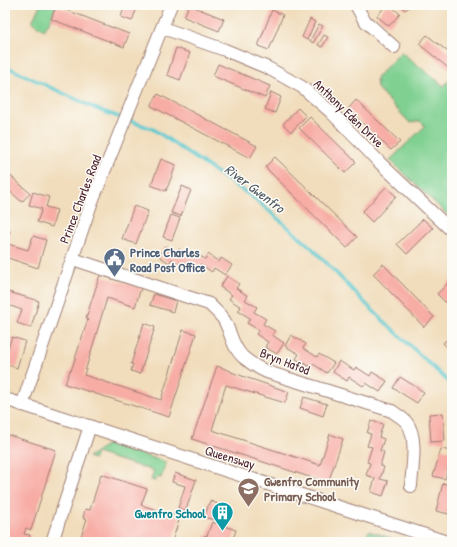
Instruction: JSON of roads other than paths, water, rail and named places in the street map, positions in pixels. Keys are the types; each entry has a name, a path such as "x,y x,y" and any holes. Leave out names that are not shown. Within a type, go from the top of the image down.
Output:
{"street":[{"name":"Prince Charles Road","path":"22,405 91,204 129,113 171,5"},
{"path":"356,5 364,20 394,48"},
{"name":"Anthony Eden Drive","path":"163,28 255,62 302,86 332,112 380,163 452,231"},
{"name":"Bryn Hafod","path":"72,259 209,304 224,320 235,346 242,356 251,364 267,372 392,411 407,423 411,429 413,438 411,486"},
{"name":"Queensway","path":"5,399 174,455 447,542"},
{"path":"52,542 90,426"}],"waterway":[{"name":"River Gwenfro","path":"5,66 99,110 153,129 254,198 312,248 368,306 452,385"}],"place":[{"name":"Prince Charles Road Post Office","path":"115,278"},
{"name":"Gwenfro Community Primary School","path":"248,508"},
{"name":"Gwenfro School","path":"222,532"}]}
